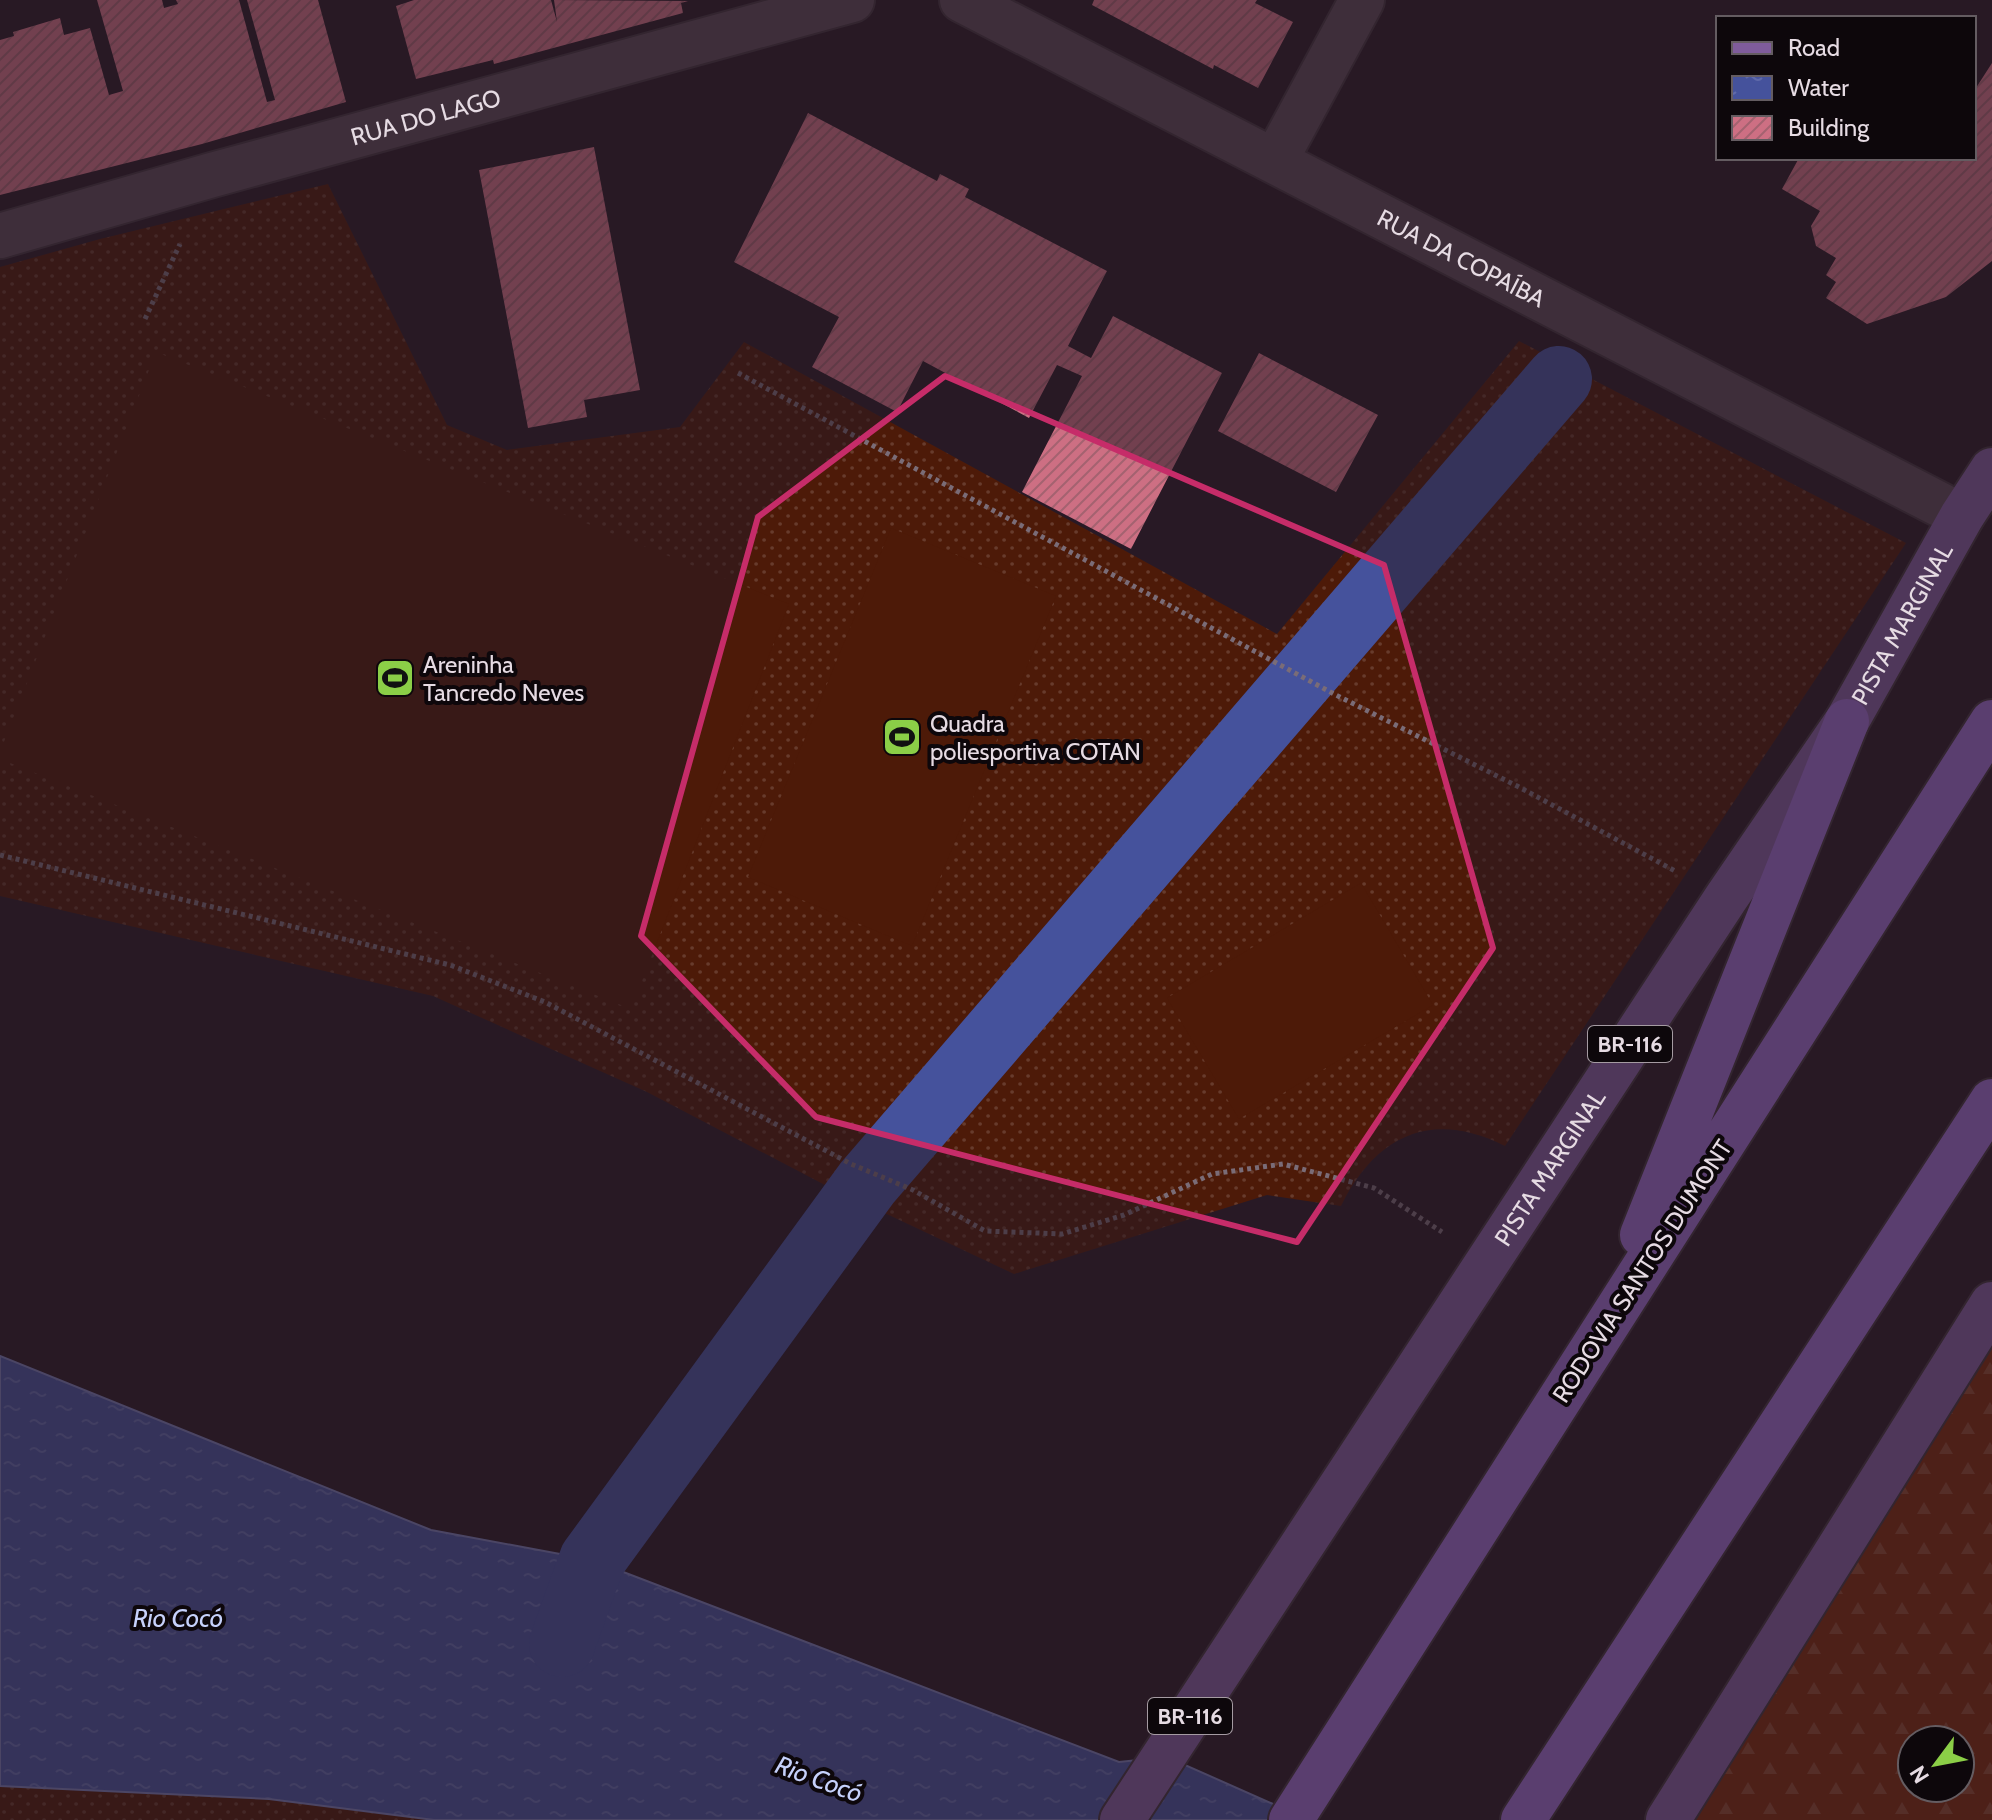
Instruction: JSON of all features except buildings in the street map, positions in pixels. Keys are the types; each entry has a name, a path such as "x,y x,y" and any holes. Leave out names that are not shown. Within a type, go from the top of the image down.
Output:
{"highway":[{"path":"1604,1331 1847,721"},
{"name":"RODOVIA SANTOS DUMONT","path":"1291,1820 1992,722"},
{"path":"1523,1820 1992,1101"}],"main road":[{"name":"PISTA MARGINAL","path":"1122,1820 1726,898 1847,721 1962,516 1992,470"},
{"path":"1668,1820 1992,1304"}],"street":[{"name":"RUA DO LAGO","path":"0,236 852,0"},
{"name":"RUA DA COPAÍBA","path":"962,0 1962,516"},
{"path":"1275,161 1362,0"}],"path":[{"path":"145,319 212,175"},
{"path":"738,373 1334,694 1517,786 1726,898"},
{"path":"0,855 450,965 545,1002 851,1164 913,1190 985,1231 1062,1234 1124,1215 1212,1174 1283,1164 1374,1188 1488,1262"}],"highlighted area":[{"path":"945,376 1384,565 1493,948 1297,1242 816,1117 641,936 758,517"}],"shaded area":[{"path":"328,184 447,425 507,450 680,427 744,342 1277,634 1519,341 1906,543 1505,1146 1478,1135 1454,1130 1430,1130 1389,1146 1371,1161 1341,1206 1267,1195 1014,1274 823,1184 647,1092 433,996 0,896 0,267 100,239"},
{"name":"Areninha Tancredo Neves","path":"156,352 789,604 631,1009 0,759 0,752"},
{"name":"Quadra poliesportiva COTAN","path":"891,528 1056,596 912,946 748,877"},
{"path":"1361,883 1433,1005 1239,1119 1167,998"},
{"path":"0,1786 269,1799 434,1820 0,1820"}],"green space":[{"path":"1992,1313 1992,1820 1674,1820"}],"water":[{"name":"Rio Cocó","path":"0,1356 431,1530 592,1560 1119,1762 1167,1757 1309,1820 434,1820 269,1799 0,1786"}],"waterway":[{"path":"562,1644 592,1560 867,1183 1559,379"}],"place":[{"name":"Areninha Tancredo Neves","path":"395,678"},
{"name":"Quadra poliesportiva COTAN","path":"902,737"}]}
